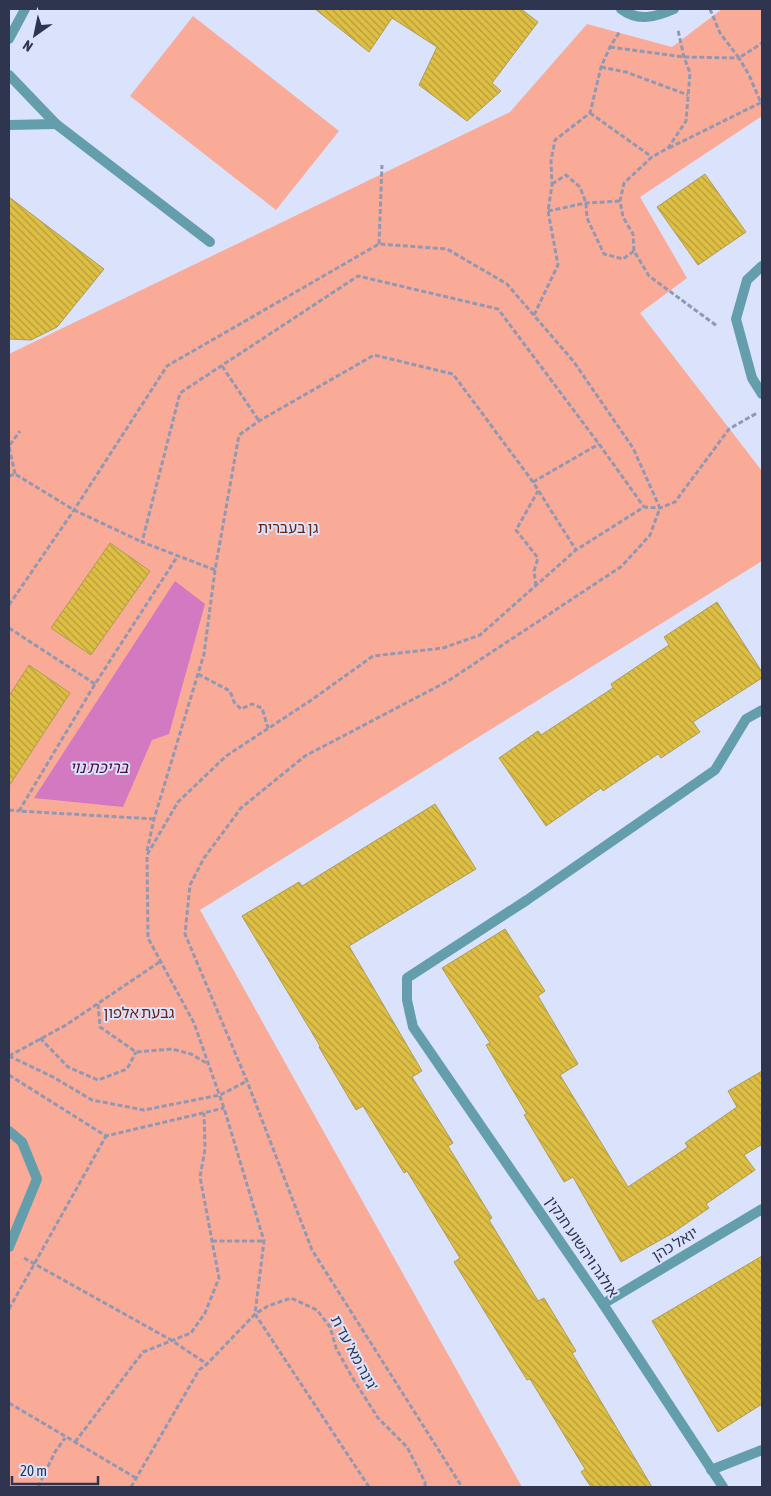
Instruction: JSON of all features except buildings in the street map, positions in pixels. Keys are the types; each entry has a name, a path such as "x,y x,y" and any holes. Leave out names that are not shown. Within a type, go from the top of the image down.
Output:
{"street":[{"path":"9,38 25,9"},
{"path":"625,12 649,18 673,9"},
{"path":"9,75 56,124 210,242"},
{"path":"9,125 56,124"},
{"path":"762,266 747,280 736,319 752,378 762,394"},
{"name":"אולגה ויהשוע חנקין","path":"723,1487 603,1304 413,1027 407,1000 408,978 527,900 715,770 746,719 762,710"},
{"path":"9,1131 22,1142 37,1179 9,1247"},
{"name":"יואל כהן","path":"603,1304 762,1209"},
{"path":"711,1470 762,1450"}],"path":[{"path":"668,148 686,120 690,73 684,57 673,9"},
{"path":"710,9 720,33 739,58 762,102 652,157 624,183 620,201 623,217 633,234 634,251 649,276 743,344"},
{"path":"534,315 558,265 548,210 552,184 551,161 555,140 590,113 601,67 625,12"},
{"path":"610,47 684,57 739,58 762,43"},
{"path":"601,67 626,72 688,95"},
{"path":"590,113 652,157"},
{"path":"379,244 382,165"},
{"path":"552,184 566,175 580,187 586,203 587,218 604,254 622,259 634,251"},
{"path":"548,210 586,203 620,201"},
{"path":"9,605 74,510 166,366 379,244 447,249 502,280 574,362 633,448 660,508 650,535 622,566 448,681 305,756 241,808 204,858 190,884 185,934 247,1081 312,1250 462,1487"},
{"path":"142,542 180,393 358,276 498,309 644,507"},
{"path":"369,1487 255,1314 264,1241 224,1108 194,1023 148,938 146,855 154,819 204,654 215,570 239,435 259,421 374,355 453,374 533,482 576,550"},
{"path":"222,365 259,421"},
{"path":"146,855 178,802 226,756 373,656 443,648 480,635 576,550 644,507 660,508 675,502 729,429 762,410"},
{"path":"20,431 9,446 15,474 74,510 177,557 215,570"},
{"path":"533,482 599,444"},
{"path":"9,476 15,474"},
{"path":"536,586 534,571 538,558 516,530 538,491"},
{"path":"19,811 95,684 177,557"},
{"path":"9,628 95,684"},
{"path":"198,674 230,690 234,702 241,709 252,704 262,708 268,728"},
{"path":"9,810 154,819"},
{"path":"9,1056 66,1025 161,962"},
{"path":"98,1004 100,1026 136,1052 172,1049 191,1054 208,1064"},
{"path":"40,1038 68,1067 98,1080 127,1069 136,1052"},
{"path":"9,1056 53,1077 92,1100 144,1110 220,1096 247,1081"},
{"path":"9,1074 106,1136 224,1108"},
{"path":"75,1442 143,1352 191,1333 206,1313 219,1278 200,1177 205,1149 204,1113"},
{"path":"9,1309 106,1136"},
{"path":"212,1241 264,1241"},
{"path":"17,1255 171,1340 208,1364"},
{"name":"גינה מא' עד ת'","path":"130,1487 199,1370 208,1364 255,1314 268,1306 291,1298 317,1310 330,1327 336,1348 352,1377 378,1418 407,1447 425,1482 425,1487"},
{"path":"9,1403 65,1438 136,1478"},
{"path":"38,1487 55,1452 65,1438"}],"green space":[{"name":"גן בעברית","path":"722,9 762,9 762,116 640,197 687,278 640,313 762,471 762,561 200,910 522,1487 9,1487 9,354 510,112 587,24 672,47"},
{"path":"193,16 339,131 276,210 130,96"}],"water":[{"name":"בריכת נוי","path":"175,581 205,604 169,734 152,740 123,807 34,798"}],"park label":[{"name":"גבעת אלפון","path":"139,1013"}]}
